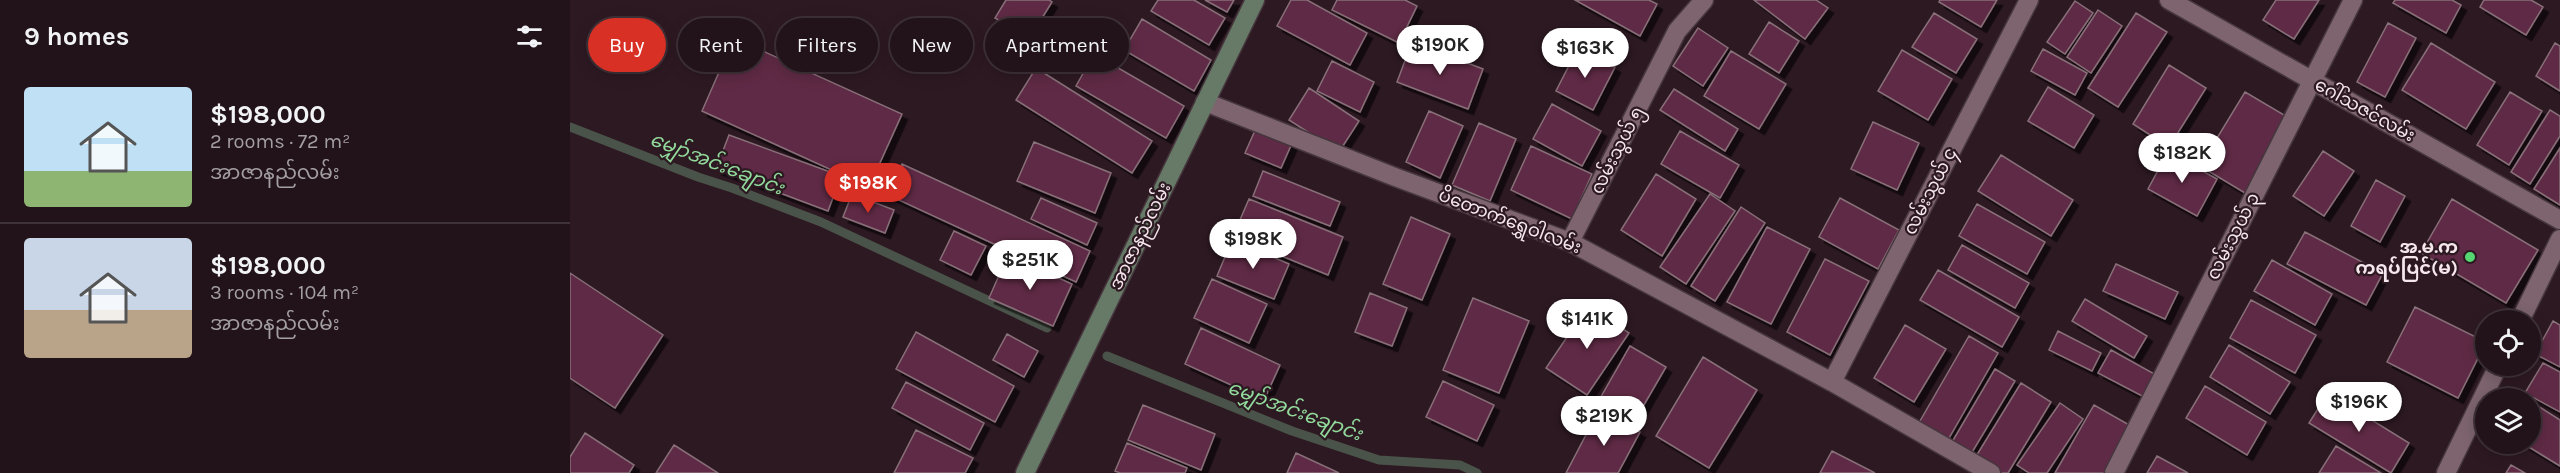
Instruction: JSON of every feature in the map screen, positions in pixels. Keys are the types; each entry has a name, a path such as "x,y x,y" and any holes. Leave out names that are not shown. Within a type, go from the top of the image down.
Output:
{"main road":[{"name":"အာဇာနည်လမ်း","path":"1025,473 1255,0"}],"street":[{"name":"လမ်းသွယ် ၅","path":"1570,242 1677,31 1704,0"},
{"name":"လမ်းသွယ် ၄","path":"1832,382 2029,0"},
{"name":"ဂေါ်သဇင်လမ်း","path":"2169,0 2560,220"},
{"name":"လမ်းသွယ် ၃","path":"2114,473 2353,0"},
{"name":"ပိတောက်ရွှေဝါလမ်း","path":"1205,102 1395,177 1570,242 1832,382 1991,473"},
{"path":"2525,310 2560,239"},
{"path":"2446,473 2493,376"}],"building":[{"path":"1006,0 1049,0 1052,2 1042,18 995,18"},
{"path":"1158,0 1194,0 1225,18 1209,45 1151,11"},
{"path":"1205,0 1234,0 1227,12"},
{"path":"1291,0 1307,0 1367,33 1350,65 1277,26"},
{"path":"1337,0 1405,0 1417,6 1399,43 1332,10"},
{"path":"1575,0 1649,0 1657,4 1640,36"},
{"path":"1754,0 1816,0 1828,8 1805,39"},
{"path":"1940,0 1997,0 1981,27 1939,2"},
{"path":"2276,0 2319,0 2294,39 2263,20"},
{"path":"2395,0 2452,0 2461,5 2446,33 2393,3"},
{"path":"2484,0 2531,0 2543,7 2526,35 2480,7"},
{"path":"2075,1 2093,13 2065,54 2047,42"},
{"path":"2098,10 2122,26 2091,73 2067,57"},
{"path":"1934,13 1977,39 1956,73 1912,47"},
{"path":"2136,13 2167,32 2118,107 2088,88"},
{"path":"1142,19 1211,60 1194,91 1129,53 1129,41"},
{"path":"1769,22 1799,41 1779,73 1749,54"},
{"path":"2388,23 2416,38 2385,97 2357,82"},
{"path":"1698,28 1728,48 1703,86 1673,66"},
{"path":"1412,42 1483,69 1468,109 1397,82"},
{"path":"2431,43 2495,82 2466,129 2402,90"},
{"path":"2555,43 2560,46 2560,91 2536,76"},
{"path":"1578,48 1615,67 1593,110 1556,91"},
{"path":"2043,49 2087,73 2075,95 2031,71"},
{"path":"1902,50 1952,79 1928,120 1878,91"},
{"path":"1731,51 1786,84 1759,129 1704,96"},
{"path":"764,52 776,57 776,72 809,72 902,114 869,187 702,111 719,72 764,72"},
{"path":"1332,61 1374,82 1360,112 1317,91"},
{"path":"2169,65 2206,88 2169,147 2133,124"},
{"path":"1034,72 1042,72 1152,141 1132,173 1016,100"},
{"path":"1084,72 1125,72 1184,106 1166,138 1076,86"},
{"path":"2048,87 2094,115 2074,148 2028,121"},
{"path":"1309,88 1359,121 1339,152 1289,120"},
{"path":"1674,89 1738,129 1725,151 1660,110"},
{"path":"2245,92 2289,118 2245,193 2200,166"},
{"path":"2510,92 2542,111 2509,165 2477,145"},
{"path":"1552,104 1601,131 1582,166 1533,139"},
{"path":"2550,110 2560,116 2560,136 2530,184 2511,172"},
{"path":"1429,111 1463,126 1440,178 1406,162"},
{"path":"1873,122 1919,143 1897,190 1851,169"},
{"path":"1479,123 1516,139 1490,201 1452,185"},
{"path":"1257,126 1293,141 1281,168 1245,153"},
{"path":"1680,131 1739,165 1720,198 1661,164"},
{"path":"729,135 841,176 828,211 716,169"},
{"path":"1034,142 1111,173 1095,213 1017,181"},
{"path":"1531,146 1592,174 1572,219 1511,190"},
{"path":"2560,148 2560,205 2534,189"},
{"path":"2323,151 2354,171 2324,216 2293,196"},
{"path":"2168,152 2217,179 2197,216 2148,189"},
{"path":"2001,155 2073,200 2051,236 1978,191"},
{"path":"902,164 1090,251 1076,282 888,195"},
{"path":"1263,171 1340,202 1330,226 1253,196"},
{"path":"1656,174 1696,199 1662,256 1621,230"},
{"path":"2376,180 2405,196 2380,242 2351,226"},
{"path":"852,194 894,210 885,233 843,217"},
{"path":"1710,194 1735,211 1686,284 1660,267"},
{"path":"1041,198 1097,223 1087,245 1031,219"},
{"path":"1840,198 1899,230 1878,269 1819,237"},
{"path":"1249,199 1343,237 1328,275 1233,236"},
{"path":"2452,199 2538,250 2506,303 2421,253"},
{"path":"1977,204 2045,242 2027,274 1959,236"},
{"path":"1741,207 1765,223 1715,301 1691,286"},
{"path":"1411,217 1450,234 1422,300 1383,284"},
{"path":"1767,227 1810,249 1771,324 1727,302"},
{"path":"954,231 986,246 971,275 940,260"},
{"path":"2305,232 2383,273 2366,305 2287,264"},
{"path":"1232,240 1289,264 1274,299 1217,276"},
{"path":"1962,245 2029,283 2015,308 1948,270"},
{"path":"1008,255 1072,284 1053,326 989,298"},
{"path":"1825,259 1869,281 1830,355 1787,332"},
{"path":"2272,260 2332,294 2315,325 2254,291"},
{"path":"2116,264 2178,292 2165,319 2103,291"},
{"path":"1938,270 2019,317 2002,347 1920,300"},
{"path":"570,273 663,335 615,408 570,378"},
{"path":"1212,279 1267,304 1249,343 1194,318"},
{"path":"1370,293 1407,308 1392,346 1355,332"},
{"path":"1473,298 1529,321 1499,393 1443,370"},
{"path":"2085,299 2147,336 2134,358 2072,321"},
{"path":"2251,300 2316,335 2295,373 2230,338"},
{"path":"1588,306 1629,333 1587,395 1546,368"},
{"path":"2415,307 2475,337 2475,364 2458,398 2387,362"},
{"path":"2553,321 2560,325 2560,367 2541,357 2541,343"},
{"path":"1905,325 1946,349 1914,402 1874,378"},
{"path":"1201,328 1280,365 1264,400 1185,364"},
{"path":"2058,331 2101,353 2092,371 2049,350"},
{"path":"916,332 1014,386 995,422 896,369"},
{"path":"1007,334 1038,351 1024,377 993,360"},
{"path":"1969,336 1998,353 1945,445 1916,428"},
{"path":"2229,345 2290,382 2270,414 2210,377"},
{"path":"1630,346 1666,367 1634,422 1598,402"},
{"path":"2111,350 2158,376 2146,398 2098,373"},
{"path":"1703,357 1757,390 1709,468 1656,436"},
{"path":"2543,363 2560,372 2560,412 2541,402 2541,388 2528,388 2535,376 2541,376"},
{"path":"1995,369 2015,381 1971,454 1952,442"},
{"path":"1443,381 1494,405 1477,441 1426,417"},
{"path":"906,382 984,423 970,450 892,408"},
{"path":"2021,383 2051,402 2008,473 1999,473 1975,458"},
{"path":"2205,386 2266,422 2247,455 2186,418"},
{"path":"2328,393 2409,443 2391,473 2309,423"},
{"path":"2060,403 2083,419 2047,473 2029,473 2017,465"},
{"path":"1143,405 1215,434 1201,470 1128,440"},
{"path":"2094,405 2131,426 2105,473 2055,473"},
{"path":"2541,408 2560,420 2560,466 2540,454"},
{"path":"1599,410 1640,432 1618,473 1566,473"},
{"path":"916,430 973,458 965,473 894,473"},
{"path":"585,433 634,465 629,473 570,473 570,457"},
{"path":"1127,443 1187,468 1185,473 1120,473 1115,471"},
{"path":"674,445 718,473 656,473"},
{"path":"2336,446 2381,473 2319,473"},
{"path":"1832,451 1875,473 1820,473"},
{"path":"1296,453 1339,473 1287,473"},
{"path":"2157,456 2188,473 2147,473"},
{"path":"2511,465 2525,473 2506,473"}],"waterway":[{"name":"မျှော်အင်းချောင်း","path":"570,127 821,222 1047,328"},
{"name":"မျှော်အင်းချောင်း","path":"1107,356 1292,431 1379,460 1460,465 1477,473"}],"place":[{"name":"အ.မ.က ကရပ်ပြင်(မ)","path":"2470,257"}]}
